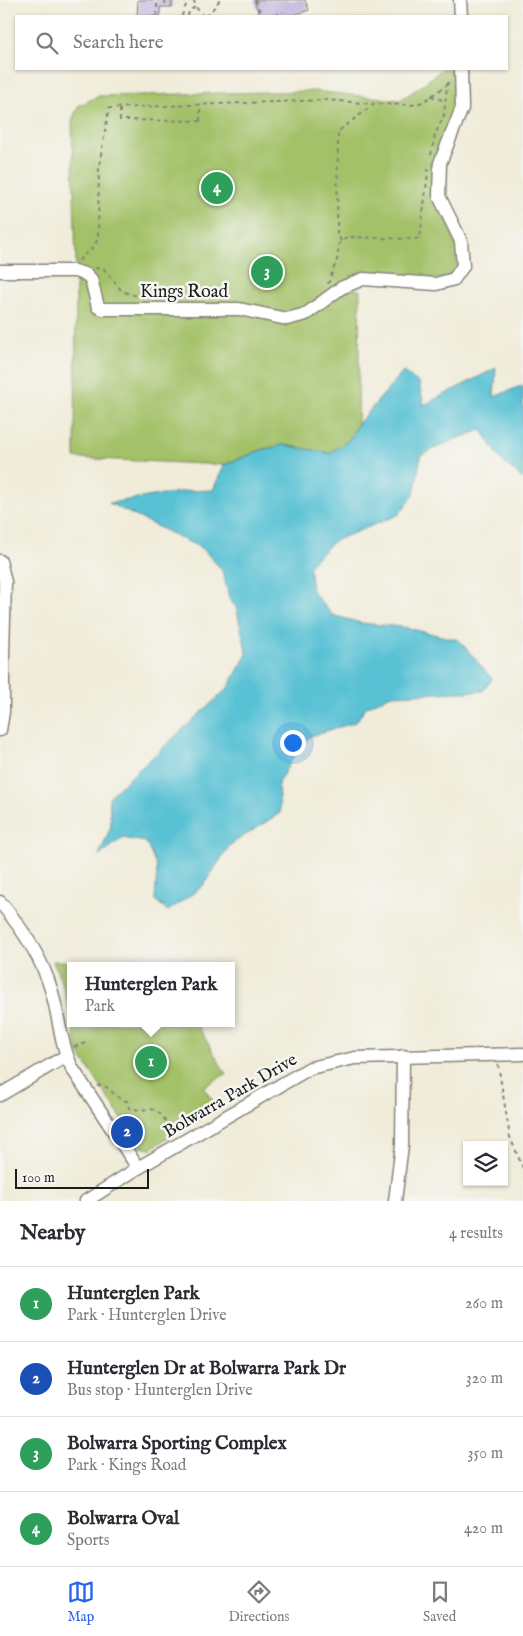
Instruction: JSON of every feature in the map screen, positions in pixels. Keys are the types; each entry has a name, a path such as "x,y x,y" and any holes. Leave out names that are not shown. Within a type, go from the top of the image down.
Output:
{"street":[{"path":"460,0 460,15"},
{"name":"Kings Road","path":"92,274 98,307 103,309 239,308 287,319 306,314 342,288 362,279 436,284 454,279 463,266 461,241 439,196 440,163 462,108 461,70"},
{"path":"0,271 92,274"},
{"path":"0,561 6,582 1,653 3,712 0,730"},
{"path":"0,902 18,923 42,964 70,1051 72,1068 138,1168"},
{"path":"0,1095 70,1051"},
{"name":"Bolwarra Park Drive","path":"86,1201 138,1168 310,1068 355,1058 523,1054"},
{"path":"396,1201 402,1145 403,1056"}],"path":[{"path":"156,15 157,0"},
{"path":"166,0 166,3 170,3 170,0"},
{"path":"182,15 189,0"},
{"path":"194,0 195,6 204,15"},
{"path":"206,15 220,0"},
{"path":"255,0 262,15"},
{"path":"188,15 189,11 195,6"},
{"path":"278,15 283,12"},
{"path":"78,263 80,258 94,247 98,238 99,166 109,108 327,100 412,105 423,102 447,85 452,78"},
{"path":"327,288 337,260 339,244 347,237 420,238 427,171 435,135 444,115 447,85"},
{"path":"431,96 446,101"},
{"path":"200,104 200,121"},
{"path":"341,242 337,233 338,133 344,125 374,104"},
{"path":"120,108 120,120 204,121"},
{"path":"92,274 104,269 124,292 144,298"},
{"path":"70,1051 88,1042"},
{"path":"506,1064 498,1064 510,1138 523,1168"},
{"path":"97,1086 103,1084 106,1086 120,1099 127,1101 129,1108 144,1111 147,1109 156,1110 173,1134"}],"green space":[{"path":"441,70 461,70 462,108 440,163 439,196 463,266 454,279 363,279 343,288 360,290 358,424 349,440 330,453 283,445 261,450 224,465 75,458 76,266 72,121 78,106 99,96 313,91 400,100"},
{"path":"53,961 95,962 67,962 67,1001"},
{"path":"73,1027 198,1027 226,1074 203,1087 218,1108 150,1149 140,1147 78,1052"}],"water":[{"path":"496,368 494,397 523,385 523,479 501,460 482,430 453,440 421,455 414,495 398,515 334,541 309,565 312,591 332,615 361,623 403,627 459,640 492,679 483,691 391,695 366,707 356,722 310,736 293,758 278,783 280,813 230,845 203,886 168,911 155,900 157,868 146,842 122,838 99,856 111,826 109,797 228,688 247,654 236,607 230,601 222,570 203,549 109,503 186,491 213,490 224,465 261,450 283,445 330,453 349,440 358,424 403,372 419,383 424,405"}],"building":[{"path":"138,0 172,0 172,7 160,7 160,15 137,15"},
{"path":"254,0 305,0 309,10 293,15 260,15"}],"place":[{"name":"Bolwarra Oval","path":"217,188"},
{"name":"Bolwarra Sporting Complex","path":"267,272"},
{"name":"Hunterglen Park","path":"151,1062"},
{"name":"Hunterglen Dr at Bolwarra Park Dr","path":"127,1132"}]}
